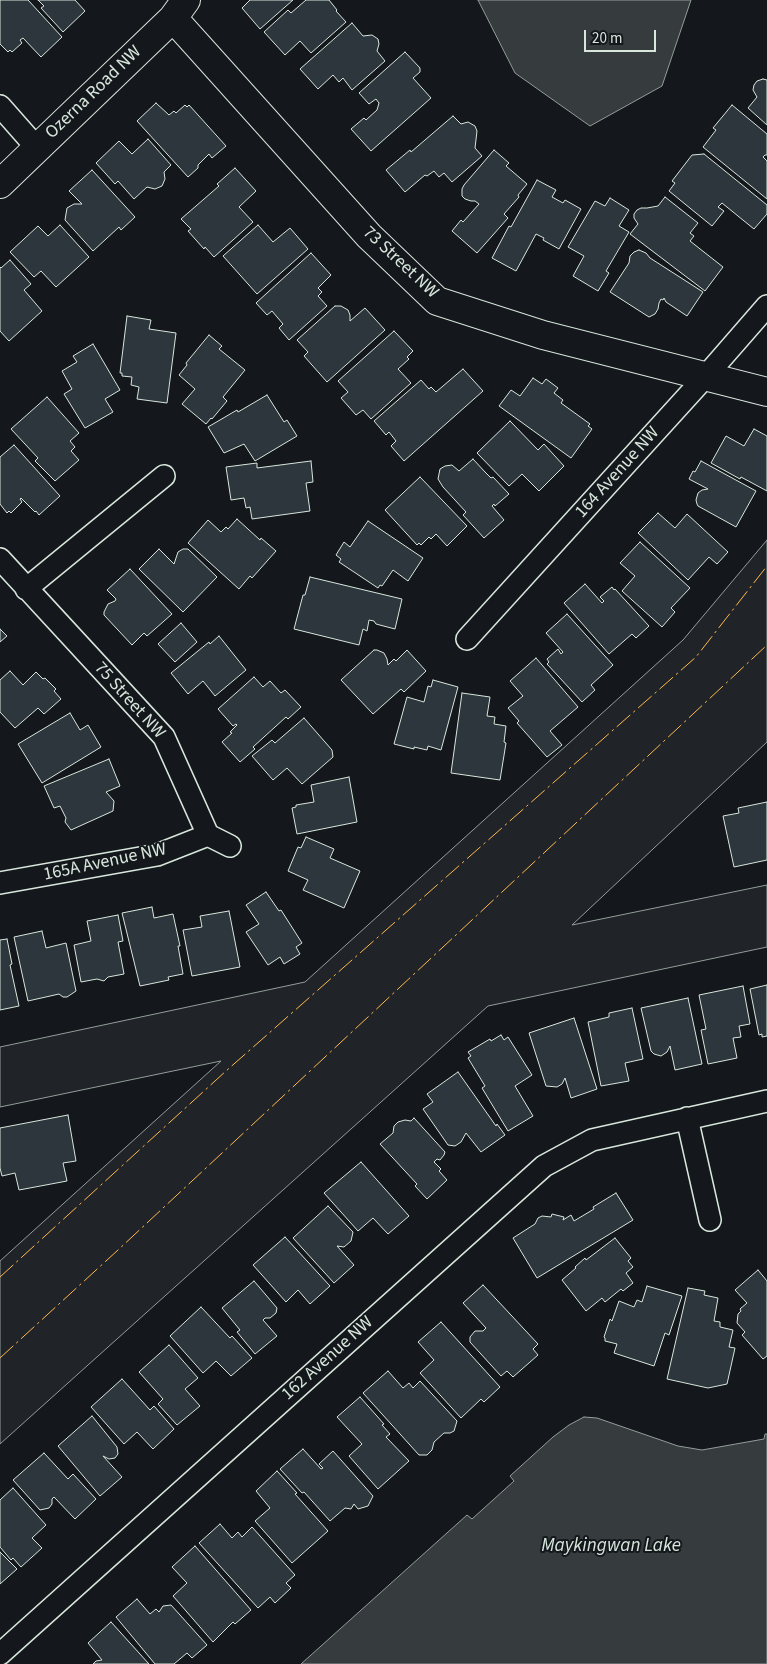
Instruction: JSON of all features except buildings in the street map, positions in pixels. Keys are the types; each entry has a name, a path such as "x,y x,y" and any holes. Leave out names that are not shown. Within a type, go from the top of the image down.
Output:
{"street":[{"name":"Ozerna Road NW","path":"0,184 179,9"},
{"name":"73 Street NW","path":"179,9 369,236 437,301 543,336 767,392"},
{"path":"0,106 37,148"},
{"name":"164 Avenue NW","path":"467,639 706,376 767,306"},
{"path":"26,589 164,476"},
{"name":"75 Street NW","path":"0,559 164,738 208,835"},
{"path":"208,835 230,846"},
{"name":"165A Avenue NW","path":"0,883 157,855 208,835"},
{"name":"162 Avenue NW","path":"0,1654 544,1166 592,1140 767,1101"},
{"path":"687,1118 710,1220"}],"shaded area":[{"path":"767,540 767,742 572,925 767,885 767,947 488,1006 0,1444 0,1261 221,1061 0,1107 0,1047 305,982 683,640"}],"water":[{"path":"478,0 691,0 662,86 590,126 515,73"},
{"name":"Maykingwan Lake","path":"584,1417 597,1418 678,1446 702,1450 764,1439 765,1434 767,1434 767,1664 301,1664 467,1515 472,1519 514,1481 510,1476 553,1437"}],"power":[{"path":"0,1277 226,1071 696,657 767,566"},
{"path":"0,1358 767,645"}]}
